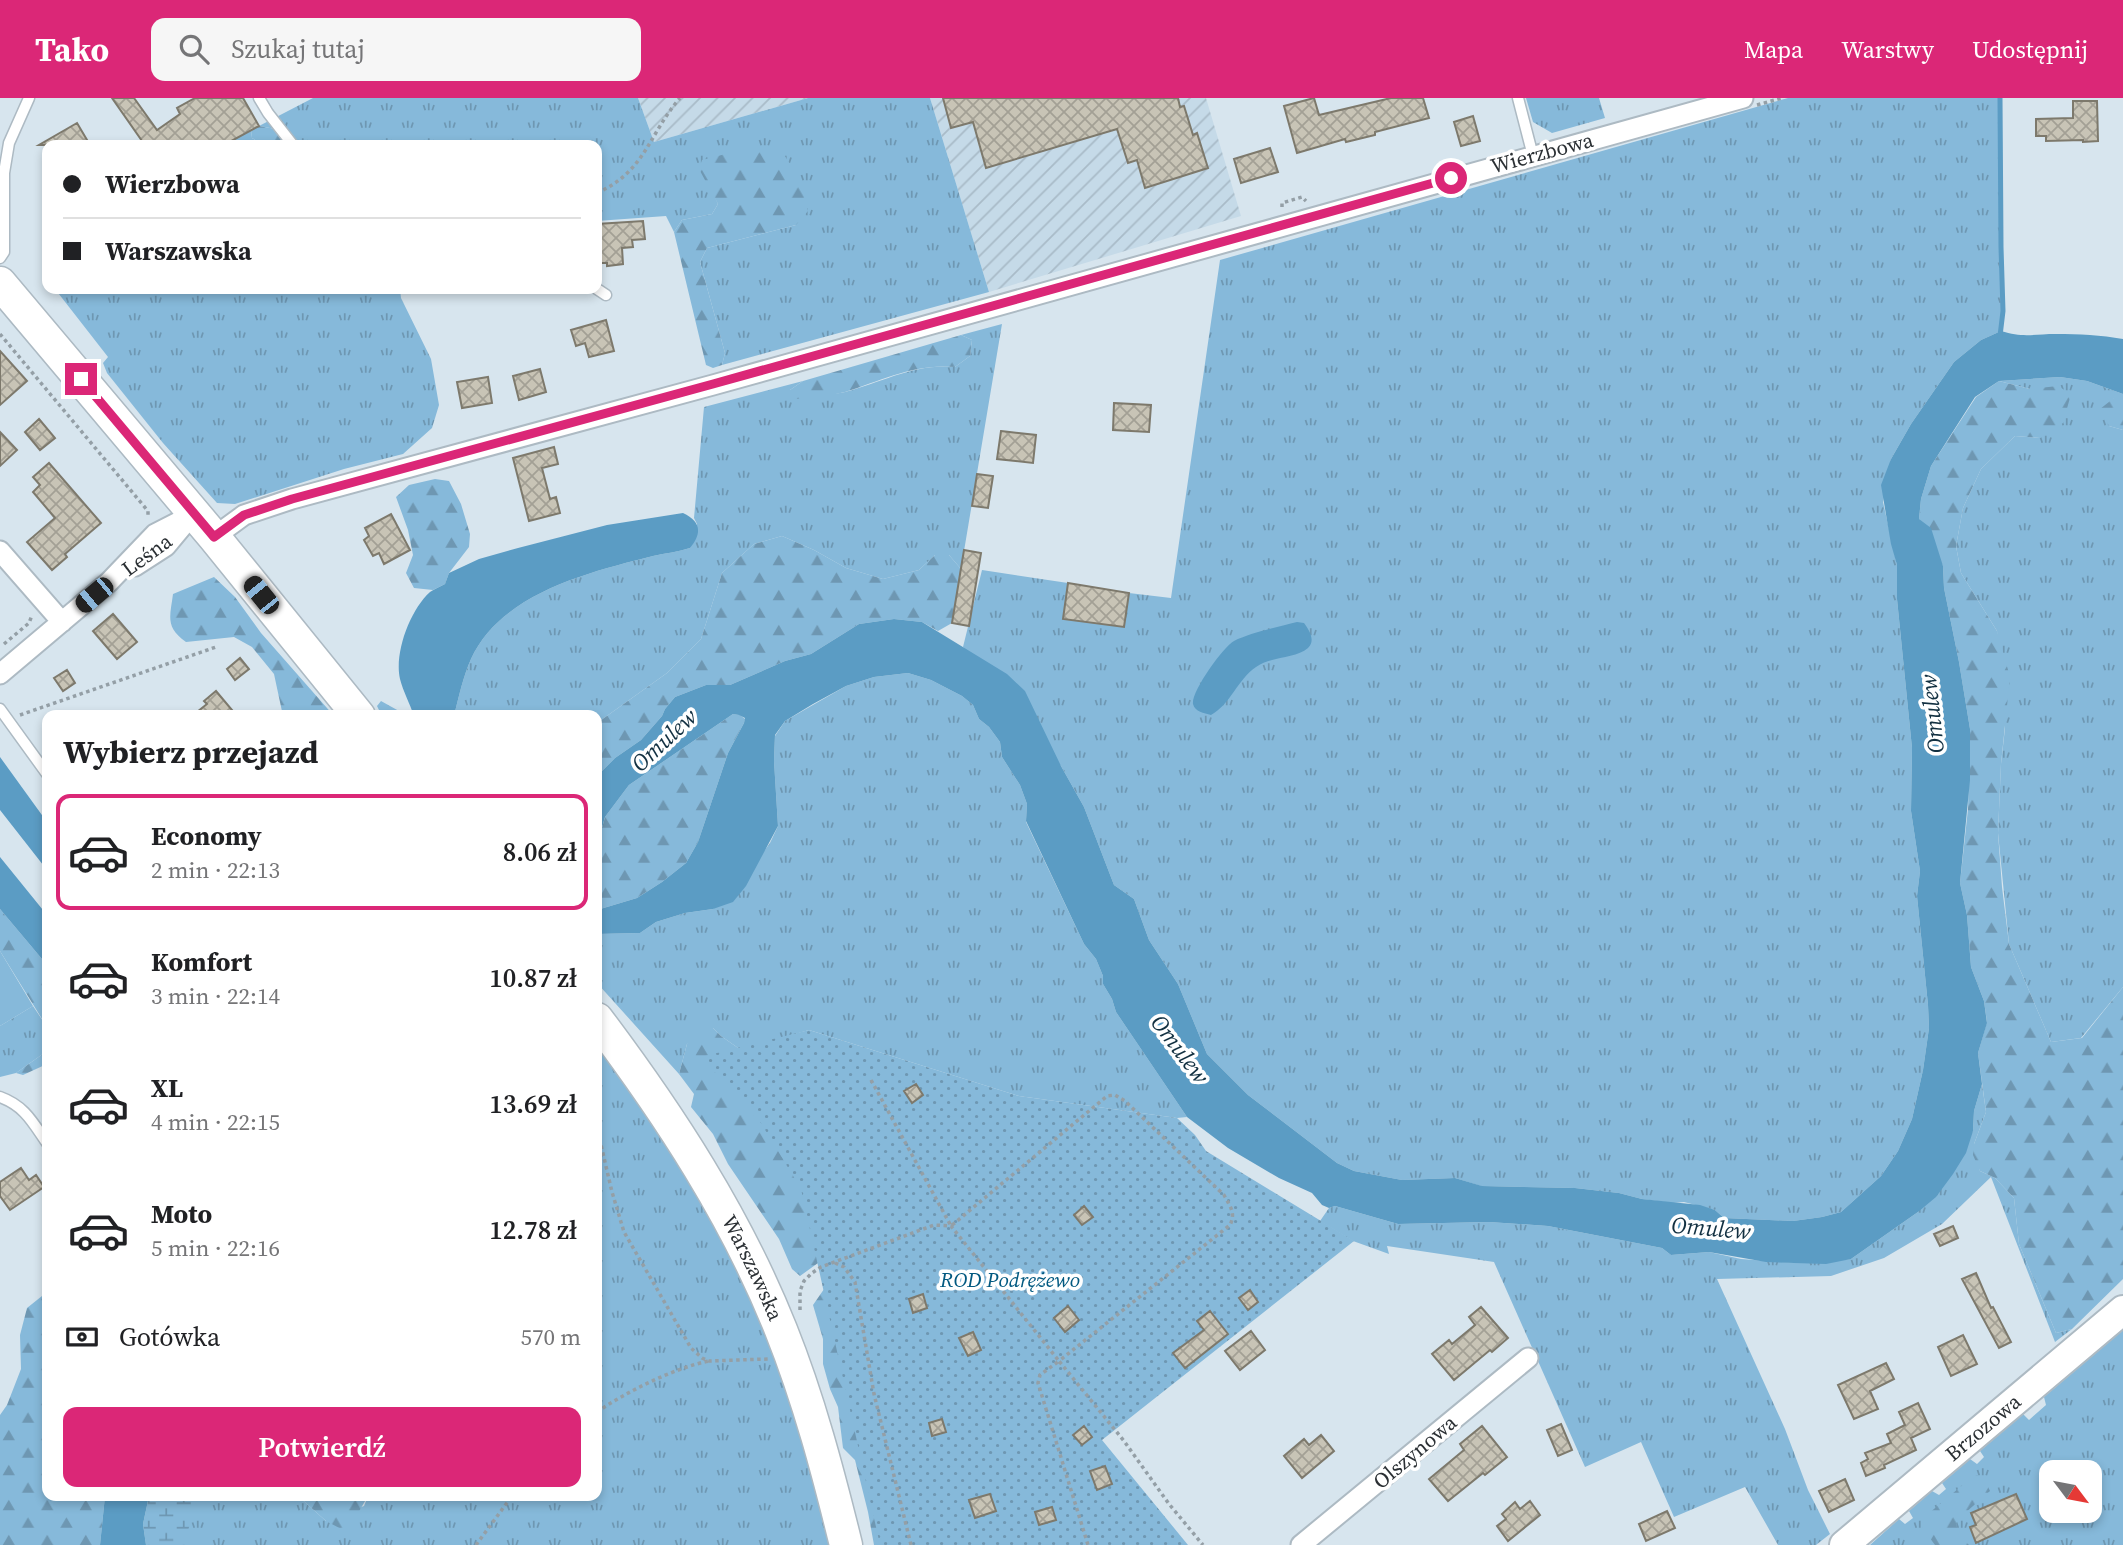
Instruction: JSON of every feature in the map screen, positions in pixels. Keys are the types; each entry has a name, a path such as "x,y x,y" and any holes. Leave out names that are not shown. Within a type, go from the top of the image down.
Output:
{"main road":[{"path":"0,283 204,525 354,710"},
{"name":"Warszawska","path":"602,1025 662,1107 707,1180 751,1261 787,1346 818,1439 846,1545"},
{"name":"Brzozowa","path":"1844,1545 2123,1310"}],"street":[{"name":"Wierzbowa","path":"204,525 1743,98"},
{"name":"Leśna","path":"0,674 109,582 155,534 204,525"},
{"path":"0,551 62,622"},
{"name":"Olszynowa","path":"1301,1545 1528,1358"}],"lane":[{"path":"0,258 4,252 4,173 9,143 29,98"},
{"path":"259,98 289,140"},
{"path":"1518,98 1534,156"},
{"path":"602,292 606,295"},
{"path":"0,709 42,767"},
{"path":"0,1097 17,1104 42,1136"}],"path":[{"path":"602,191 617,184 630,172 670,109 680,98"},
{"path":"0,334 148,511 145,524"},
{"path":"0,648 29,622 35,609"},
{"path":"8,720 216,647"},
{"path":"871,1080 951,1226 1124,1441 1169,1504 1203,1545"},
{"path":"602,1409 627,1394 680,1370 787,1346 799,1315 800,1291 804,1281 812,1273 934,1224 951,1226 1107,1096 1115,1095 1125,1101 1224,1195 1234,1218 1230,1225 1040,1376 1038,1383 1088,1545"},
{"path":"602,1149 624,1232 691,1348 709,1362"},
{"path":"833,1263 844,1267 855,1282 874,1394 911,1545"},
{"path":"475,1545 508,1501"}],"shaded area":[{"path":"638,98 808,98 654,142"},
{"path":"930,98 1206,98 1241,216 989,292"}],"green space":[{"path":"313,98 638,98 654,142 808,98 930,98 989,292 722,365 725,353 700,262 707,248 796,225 710,186 718,204 712,214 682,220 674,232 666,216 602,221 602,140 290,140 281,130 259,126"},
{"path":"1526,98 1599,98 1605,118 1552,133 1533,122"},
{"path":"1788,98 2000,98 2001,331 1981,340 1954,362 1911,424 1891,459 1883,502 1897,565 1897,599 1912,748 1911,811 1920,871 1917,896 1928,1005 1929,1028 1912,1119 1898,1151 1881,1176 1841,1212 1793,1221 1724,1218 1715,1210 1684,1202 1642,1199 1619,1193 1575,1188 1481,1186 1455,1178 1402,1180 1354,1171 1337,1163 1248,1095 1207,1054 1178,984 1149,940 1134,899 1114,885 1084,807 1061,766 963,647 982,570 1068,583 1064,619 1124,627 1129,593 1171,598 1220,260"},
{"path":"259,126 281,130 289,140 255,140 252,138 251,130"},
{"path":"251,130 252,138 255,140 233,140"},
{"path":"757,146 780,148 799,179 808,211 796,225 707,248 700,262 725,353 722,365 713,368 706,365 674,232 682,220 712,214 718,204 699,169 702,160"},
{"path":"59,294 401,294 431,359 439,405 432,428 403,454 344,469 235,504 217,503 163,443 107,373 103,363 108,357"},
{"path":"1002,324 961,569 949,555 935,555 919,570 883,579 846,568 782,536 754,544 722,573 701,639 667,673 602,719 602,710 455,710 471,659 485,636 503,617 525,602 576,578 690,548 697,524 694,518 704,407 803,381 790,390 839,393 899,374 926,368 955,367 970,356 972,340 961,335"},
{"path":"961,335 972,340 970,356 955,367 913,370 845,392 827,395 797,399 790,390 803,381"},
{"path":"2060,377 2087,381 2123,394 2123,398 2114,398 2109,426 2123,430 2123,987 2081,1038 2051,1042 2009,944 1998,833 2005,728 1997,631 1961,573 1956,546 1963,508 1981,469 2015,436 2040,438 2030,389 1999,381"},
{"path":"1999,381 2030,389 2058,386 2071,394 2063,423 2040,438 2015,436 1981,469 1963,508 1956,546 1961,573 1997,631 2010,677 2001,764 1998,833 2009,944 2051,1042 2082,1038 2123,987 2123,1279 2072,1329 2056,1333 2019,1244 2014,1198 1995,1178 1980,1171 1973,1155 1974,1144 1986,1112 1978,1053 1987,1022 1984,1001 1971,967 1967,915 1960,883 1968,809 1970,729 1944,588 1943,566 1919,519 1921,499 1931,466 1976,397"},
{"path":"2114,398 2123,398 2123,430 2109,426 2100,409"},
{"path":"435,479 449,481 461,504 470,534 469,547 449,573 445,584 433,590 414,588 406,573 413,555 408,530 396,497 409,485"},
{"path":"782,536 846,568 883,579 919,570 935,555 949,555 961,569 952,623 938,631 922,622 894,619 859,624 811,654 785,661 730,685 706,685 675,697 641,740 602,771 602,719 667,673 701,639 722,573 754,544"},
{"path":"214,577 235,597 261,633 329,710 282,710 274,674 252,647 234,637 186,642 179,637 171,621 173,594"},
{"path":"908,673 931,680 962,696 973,705 979,719 1000,742 1002,757 1020,785 1027,804 1026,822 1084,944 1096,959 1103,976 1103,984 1116,1012 1187,1117 1177,1118 1019,1096 809,1030 741,1050 713,1028 687,1044 679,1074 602,989 602,934 640,933 656,922 685,913 713,909 770,843 778,826 775,736 785,721 846,686 874,677"},
{"path":"381,701 397,710 379,710 377,706"},
{"path":"733,714 745,719 728,753 698,842 686,863 637,898 602,908 602,828 605,817 629,785"},
{"path":"0,909 42,959 42,1019 0,951"},
{"path":"0,951 33,1006 0,1026"},
{"path":"33,1006 42,1020 42,1055 16,1073 0,1077 0,1026"},
{"path":"697,1023 713,1028 741,1050 814,1173 818,1263 800,1276 792,1269 779,1239 728,1164 713,1134 691,1107 694,1094 679,1074 687,1044"},
{"name":"ROD Podrężewo","path":"809,1030 1019,1096 1177,1118 1195,1135 1206,1151 1354,1241 1102,1440 1188,1545 880,1545 801,1189 761,1123 701,1057"},
{"path":"602,1047 688,1176 732,1257 762,1323 794,1405 832,1545 147,1545 149,1501 304,1501 326,1521 364,1506 366,1501 602,1501"},
{"path":"42,1055 42,1066 23,1075 16,1073"},
{"path":"1982,1084 1986,1112 1974,1144 1980,1171 1995,1178 2014,1198 2019,1244 2056,1333 2072,1329 2055,1342 1991,1177 1942,1224 1884,1258 1831,1276 1717,1279 1785,1429 1808,1490 1830,1534 1816,1545 1778,1545 1745,1487 1674,1517 1641,1442 1585,1467 1494,1262 1387,1246 1389,1254 1353,1241 1320,1221 1329,1208 1335,1206 1398,1224 1489,1222 1548,1226 1662,1248 1671,1255 1709,1252 1741,1259 1794,1263 1851,1259 1918,1212 1973,1131 1974,1111"},
{"path":"831,1279 898,1545 874,1545 855,1460 843,1448 838,1407 823,1364 823,1339 813,1305"},
{"path":"42,1296 42,1501 104,1501 100,1545 0,1545 0,1415 7,1405 21,1369 20,1335 27,1308"},
{"path":"2123,1330 2123,1545 1870,1545 1899,1519 1905,1524 1913,1518 1909,1511 1932,1491 1939,1495 1946,1489 1942,1483 1970,1459 1977,1464 1984,1457 1980,1451 2023,1414 2029,1420 2046,1405 2044,1397"},
{"path":"1977,1475 1984,1478 1990,1491 1956,1521 1958,1534 1969,1545 1935,1545 1921,1526 1922,1519"},
{"path":"148,1501 197,1501 187,1534 187,1545 146,1545 143,1524"},
{"path":"304,1501 365,1501 347,1532 326,1521"}],"water":[{"name":"Omulew","path":"2001,331 2022,335 2082,335 2123,339 2123,394 2087,381 2060,377 1999,381 1975,397 1931,466 1921,499 1919,519 1931,528 1943,566 1944,588 1970,729 1970,780 1960,883 1967,915 1971,967 1984,1001 1987,1023 1978,1053 1982,1084 1966,1153 1936,1197 1851,1259 1826,1264 1766,1262 1709,1252 1671,1255 1662,1248 1548,1226 1489,1222 1398,1224 1335,1206 1329,1208 1322,1205 1312,1193 1279,1178 1228,1148 1187,1117 1116,1012 1103,984 1103,976 1096,959 1084,944 1026,821 1027,804 1020,785 1002,757 1000,742 979,719 973,705 962,696 931,680 908,673 874,677 846,686 785,721 775,735 778,826 746,886 733,902 656,922 640,933 602,934 602,908 637,898 686,863 698,842 728,753 744,723 745,718 733,714 629,785 605,817 602,828 602,771 641,740 675,697 706,685 730,685 785,661 811,654 859,624 894,619 922,622 1007,674 1025,691 1084,807 1114,885 1134,899 1149,940 1178,984 1207,1054 1248,1095 1337,1163 1354,1171 1402,1180 1455,1178 1482,1186 1575,1188 1619,1193 1642,1199 1700,1205 1715,1210 1724,1218 1793,1221 1841,1212 1881,1176 1898,1151 1912,1119 1929,1028 1917,896 1920,871 1911,811 1912,748 1897,599 1897,565 1881,485 1891,459 1911,424 1954,362 1981,340"},
{"path":"683,513 696,523 698,532 690,548 576,578 525,602 503,617 485,636 468,666 455,710 412,710 399,669 405,632 423,600 430,592 445,584 449,573 479,559 607,525"},
{"path":"1297,622 1304,623 1310,632 1312,638 1308,648 1256,667 1249,672 1224,705 1211,715 1196,709 1193,704 1197,690 1229,645 1248,635"},
{"path":"0,757 42,815 42,864 0,810"},
{"path":"0,857 42,909 42,959 0,909"},
{"path":"104,1501 148,1501 143,1524 146,1545 100,1545"}],"building":[{"path":"112,98 134,98 157,130 180,114 177,108 195,98 243,98 259,126 233,140 141,140"},
{"path":"943,98 1178,98 1180,107 1184,106 1193,135 1197,133 1208,168 1145,188 1137,160 1128,163 1117,129 986,168 973,122 951,128"},
{"path":"1314,98 1319,115 1391,98 1423,98 1429,118 1375,132 1375,135 1346,142 1345,139 1297,153 1284,106"},
{"path":"2073,101 2097,101 2098,141 2046,141 2046,136 2036,136 2036,119 2073,118"},
{"path":"1473,116 1480,141 1461,146 1454,122"},
{"path":"77,123 87,140 48,140"},
{"path":"1270,148 1278,172 1241,183 1234,159"},
{"path":"643,221 645,239 632,240 633,247 622,248 623,264 607,266 607,263 602,263 602,224"},
{"path":"606,320 614,351 589,357 585,343 576,346 571,330"},
{"path":"0,351 27,381 0,405"},
{"path":"540,369 546,392 519,400 513,376"},
{"path":"488,377 492,403 462,408 457,382"},
{"path":"1114,403 1151,405 1149,432 1113,430"},
{"path":"39,419 55,438 40,450 25,432"},
{"path":"1001,431 1036,435 1033,463 997,459"},
{"path":"0,432 17,450 0,466"},
{"path":"554,447 558,464 542,468 550,499 556,497 560,513 529,521 513,458"},
{"path":"49,463 101,523 65,554 67,557 52,570 27,542 55,518 33,492 40,485 33,477"},
{"path":"977,474 993,476 988,508 972,506"},
{"path":"391,514 410,550 384,564 379,553 373,556 364,540 369,536 365,528"},
{"path":"964,550 981,553 969,626 952,623"},
{"path":"1068,583 1129,593 1124,627 1063,619"},
{"path":"113,614 137,642 117,659 93,631"},
{"path":"240,658 249,669 235,680 227,669"},
{"path":"67,670 75,683 63,691 54,678"},
{"path":"216,691 232,710 200,710 207,704 204,701"},
{"path":"916,1084 923,1095 912,1103 904,1091"},
{"path":"21,1168 29,1180 36,1175 42,1188 10,1210 0,1196 0,1182"},
{"path":"1084,1206 1093,1217 1082,1225 1074,1215"},
{"path":"1953,1226 1958,1238 1940,1246 1934,1234"},
{"path":"1976,1273 1991,1308 1993,1307 2011,1342 1999,1348 1962,1279"},
{"path":"1250,1290 1258,1302 1248,1310 1239,1298"},
{"path":"923,1294 927,1308 913,1313 909,1299"},
{"path":"1068,1306 1079,1320 1065,1332 1054,1318"},
{"path":"1481,1307 1508,1338 1454,1380 1432,1354 1449,1340 1452,1344 1475,1325 1469,1317"},
{"path":"1210,1311 1228,1334 1185,1368 1173,1353 1204,1330 1197,1321"},
{"path":"1251,1331 1265,1350 1240,1370 1225,1351"},
{"path":"973,1332 981,1350 968,1356 959,1338"},
{"path":"1963,1335 1977,1364 1951,1376 1938,1347"},
{"path":"1886,1363 1894,1379 1870,1391 1878,1409 1854,1419 1838,1385"},
{"path":"1918,1403 1930,1429 1911,1438 1916,1450 1866,1476 1861,1463 1868,1459 1865,1453 1891,1443 1887,1434 1905,1425 1899,1412"},
{"path":"942,1419 946,1432 932,1436 929,1423"},
{"path":"1561,1424 1572,1450 1558,1456 1547,1430"},
{"path":"1084,1426 1092,1437 1082,1445 1073,1435"},
{"path":"1482,1426 1507,1457 1448,1501 1429,1479 1464,1450 1460,1444"},
{"path":"1321,1435 1334,1451 1302,1478 1284,1456 1304,1439 1309,1445"},
{"path":"1105,1466 1112,1484 1097,1490 1090,1471"},
{"path":"1845,1479 1854,1500 1829,1512 1819,1491"},
{"path":"990,1494 996,1511 975,1518 969,1500"},
{"path":"2016,1494 2027,1519 1976,1543 1970,1527 1976,1525 1971,1513"},
{"path":"1530,1501 1540,1515 1508,1541 1497,1526 1506,1519 1502,1514 1515,1502 1520,1509"},
{"path":"1052,1507 1056,1520 1039,1525 1035,1512"},
{"path":"1667,1511 1675,1528 1646,1541 1639,1524"}],"waterway":[{"path":"2000,98 2003,311 2000,336"}],"route":[{"path":"81,379 214,537 244,515 292,499 1451,178"}]}
